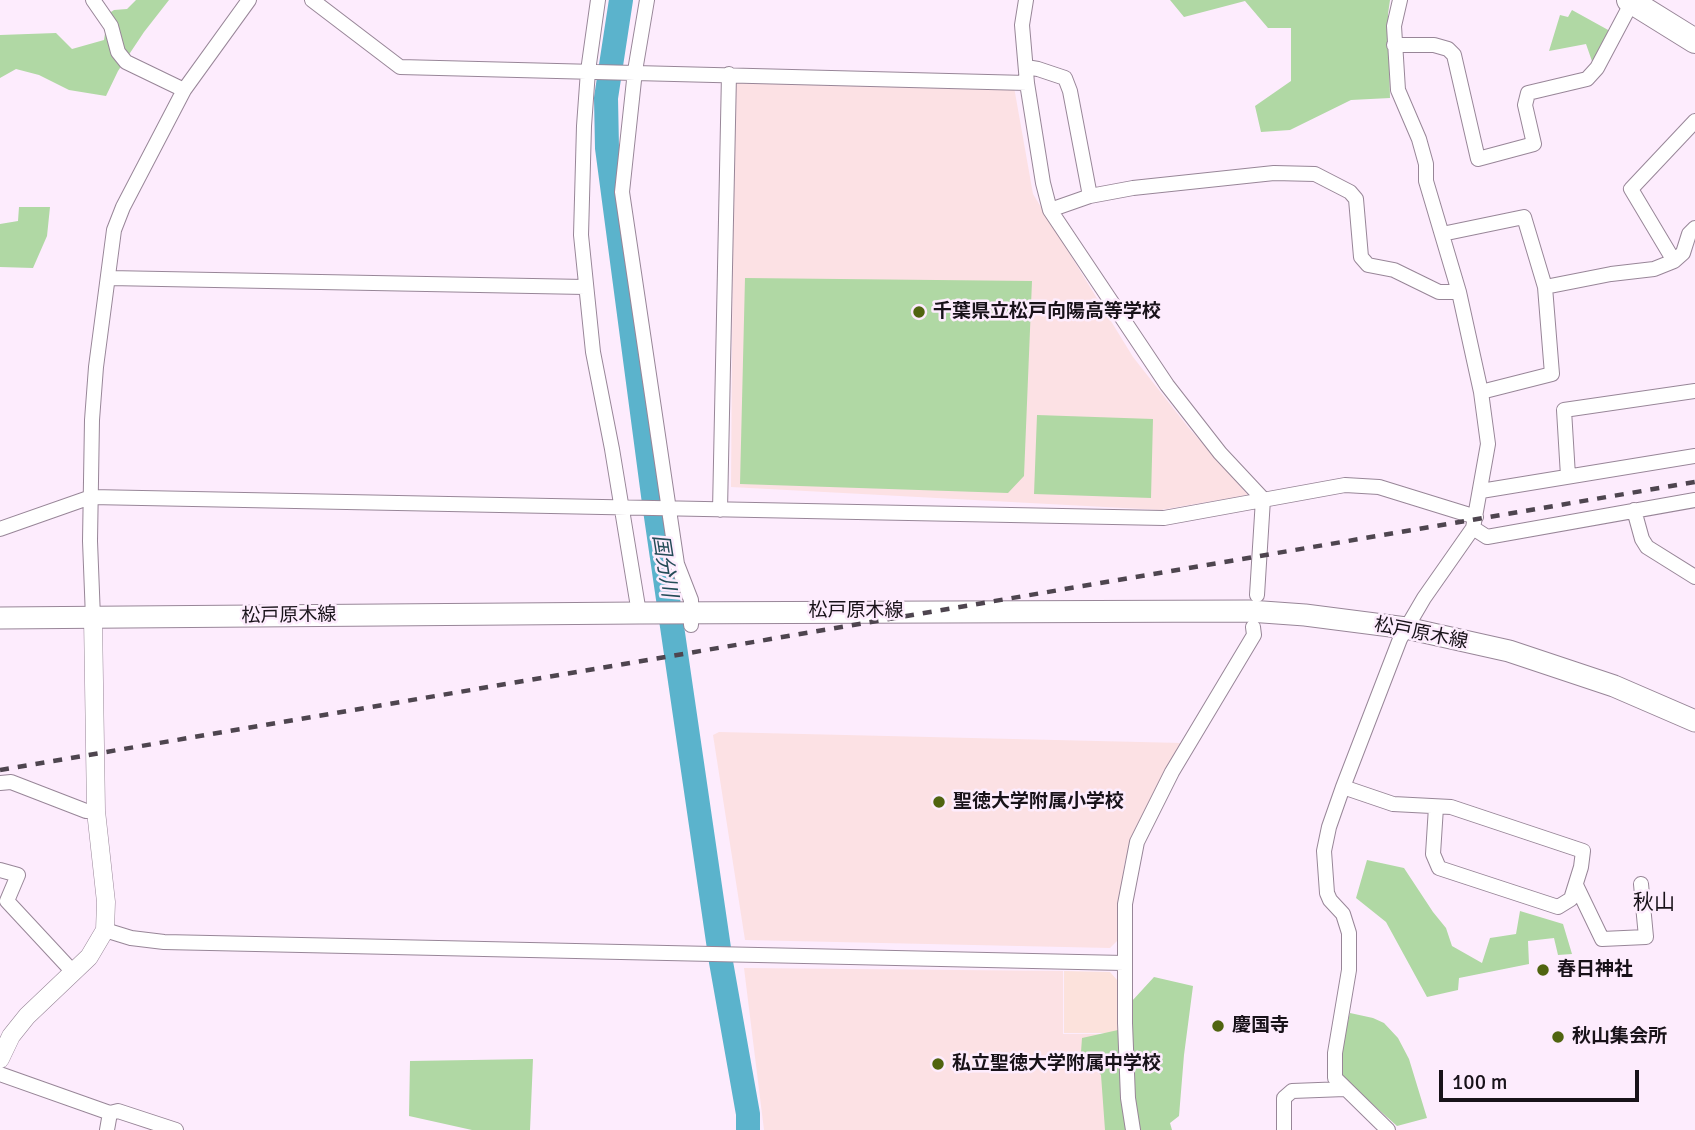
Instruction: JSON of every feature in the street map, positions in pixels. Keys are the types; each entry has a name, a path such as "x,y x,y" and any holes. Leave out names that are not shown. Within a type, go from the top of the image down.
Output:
{"highway":[{"path":"1630,1 1695,41"}],"main road":[{"name":"松戸原木線","path":"0,618 639,612 691,619 1249,611 1406,628 1508,652 1614,685 1695,721"}],"street":[{"path":"93,0 111,26 118,52 125,62 184,90"},
{"path":"0,1059 11,1037 27,1016 89,957 105,930 106,902 96,811 92,420 96,367 117,219 184,90 249,0"},
{"path":"312,0 400,67 1027,83"},
{"path":"598,0 582,181 581,235 593,352 639,612"},
{"path":"647,0 630,71 622,192 677,564 689,594 691,619"},
{"path":"1026,0 1022,25 1027,83 1050,210 1167,385 1220,453 1263,499 1257,595"},
{"path":"1388,1130 1335,1078 1349,970 1349,933 1343,914 1330,900 1324,863 1329,827 1400,639 1474,522 1488,443 1481,392 1459,292 1426,181 1426,164 1419,139 1398,90 1394,26 1400,0"},
{"path":"1394,45 1434,45 1448,49 1454,55 1478,159 1534,144 1525,105 1528,93 1587,79 1598,68 1630,1"},
{"path":"1026,67 1065,78 1090,195"},
{"path":"720,510 730,74"},
{"path":"1674,261 1631,189 1695,121"},
{"path":"1050,210 1090,195 1133,188 1223,177 1294,172 1315,174 1350,192 1356,199 1360,216 1361,257 1368,264 1395,270 1439,292 1459,292"},
{"path":"1442,234 1524,216 1545,288 1552,374 1481,392"},
{"path":"1545,288 1611,274 1654,269 1674,261 1684,253 1690,247 1689,234 1695,228"},
{"path":"109,278 585,288"},
{"path":"1568,477 1564,410 1695,391"},
{"path":"1481,491 1695,456"},
{"path":"0,529 91,496 1164,517 1345,485 1369,485 1474,522 1487,537 1695,500"},
{"path":"1634,510 1647,547 1695,577"},
{"path":"1133,1130 1128,1098 1124,963 1125,904 1137,842 1172,772 1254,635 1253,626"},
{"path":"0,782 11,782 86,811 96,811"},
{"path":"1343,786 1393,804 1451,807 1583,852 1571,899 1558,907 1439,868 1433,854 1436,807"},
{"path":"0,870 18,875 7,901 73,972"},
{"path":"1576,885 1602,939 1646,937 1641,884"},
{"path":"105,930 131,938 164,942 1124,963"},
{"path":"0,1074 110,1113 118,1111 176,1130"},
{"path":"1284,1130 1284,1098 1292,1091 1345,1089"},
{"path":"107,1130 110,1113"}],"shaded area":[{"name":"千葉県立松戸向陽高等学校","path":"734,83 1014,87 1033,194 1133,357 1188,427 1248,495 1161,510 731,487"},
{"name":"聖徳大学附属小学校","path":"719,732 1182,743 1125,861 1119,899 1118,940 1110,948 745,940 713,735"},
{"name":"私立聖徳大学附属中学校","path":"744,968 1063,971 1063,1034 1119,1034 1128,1130 764,1130"},
{"path":"1064,971 1110,972 1118,981 1118,1033 1064,1033"}],"green space":[{"path":"136,0 169,0 118,71 106,96 69,90 39,75 16,69 0,78 0,35 56,33 72,49 104,40 108,14 114,10 127,9"},
{"path":"1170,0 1390,0 1390,98 1351,100 1290,130 1261,132 1255,106 1291,81 1291,28 1268,28 1245,1 1184,17"},
{"path":"1572,10 1610,31 1593,64 1586,44 1549,51 1560,15 1568,17"},
{"path":"19,207 50,207 47,236 33,268 0,267 0,224 18,221"},
{"path":"745,278 1032,281 1024,476 1008,493 740,484"},
{"path":"1037,415 1153,419 1151,498 1034,494"},
{"path":"1367,860 1404,868 1446,928 1452,946 1482,963 1490,938 1516,934 1520,911 1563,924 1572,954 1558,955 1554,938 1528,941 1529,964 1459,978 1458,990 1427,997 1386,922 1356,898"},
{"path":"1154,977 1193,986 1179,1116 1170,1123 1172,1130 1105,1130 1101,1075 1081,1052 1082,1038 1129,1025 1132,1001"},
{"path":"1350,1013 1384,1023 1398,1038 1409,1059 1427,1118 1397,1126 1341,1076 1341,1049"},
{"path":"533,1059 530,1130 472,1130 409,1116 410,1061"}],"waterway":[{"name":"国分川","path":"621,0 606,98 607,148 654,503 721,962 748,1114 748,1130"}],"railway":[{"path":"0,770 1695,482"}],"place":[{"name":"千葉県立松戸向陽高等学校","path":"919,312"},
{"name":"聖徳大学附属小学校","path":"939,802"},
{"name":"春日神社","path":"1543,970"},
{"name":"慶国寺","path":"1218,1026"},
{"name":"秋山集会所","path":"1558,1037"},
{"name":"私立聖徳大学附属中学校","path":"938,1064"}],"district":[{"name":"秋山","path":"1654,903"}]}
